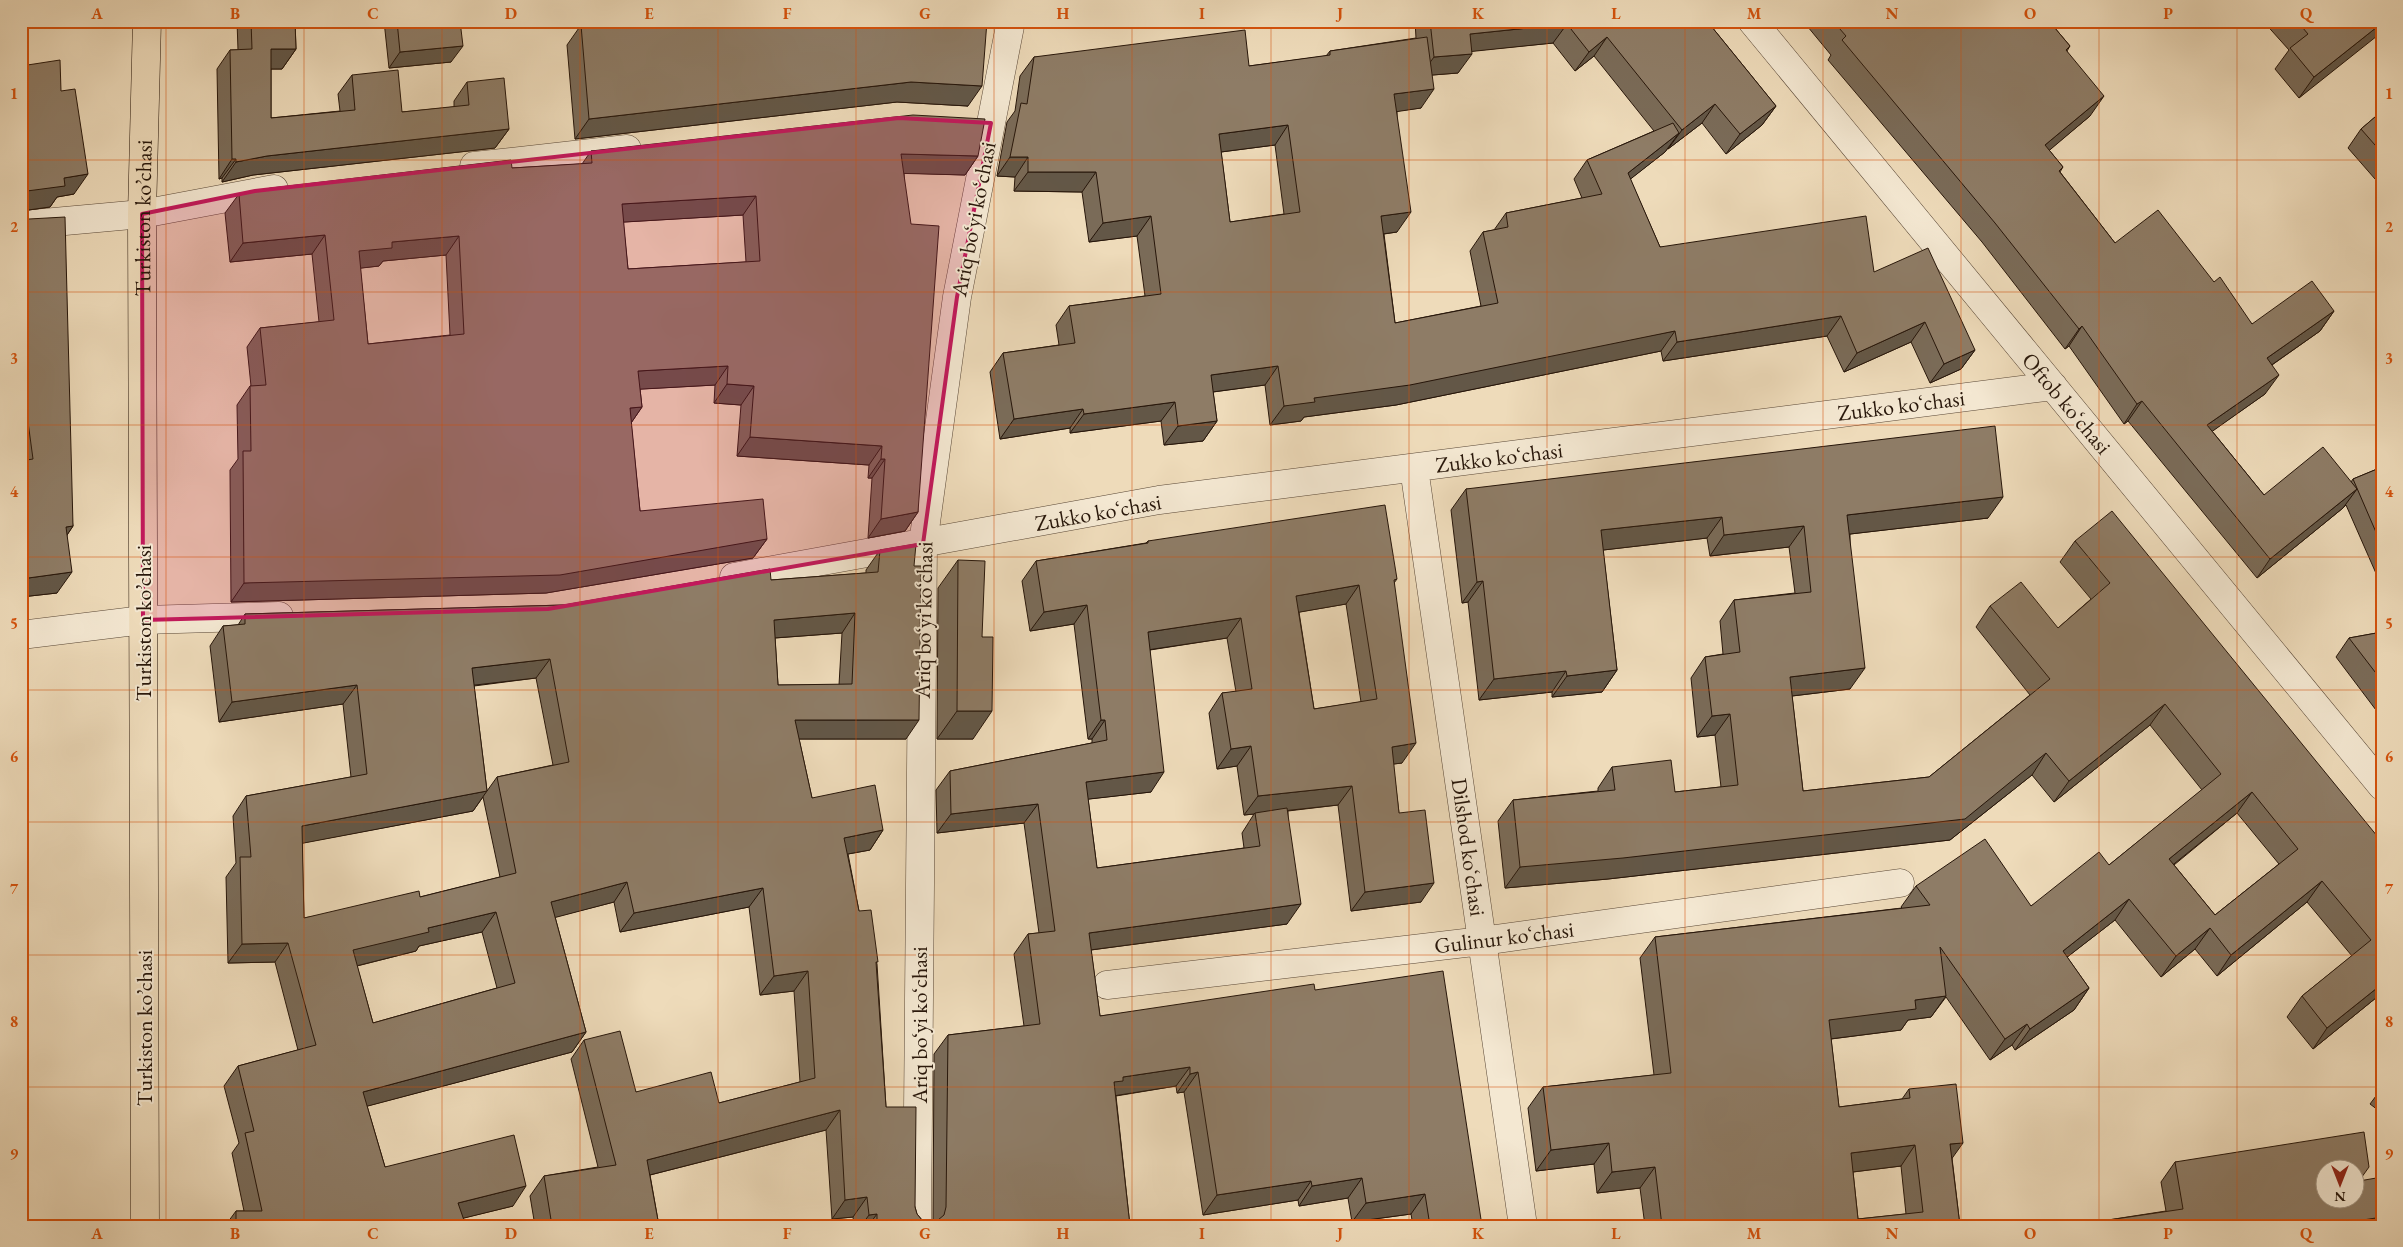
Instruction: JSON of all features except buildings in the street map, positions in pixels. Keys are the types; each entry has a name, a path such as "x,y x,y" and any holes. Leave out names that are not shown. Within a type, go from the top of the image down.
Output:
{"main road":[{"name":"Turkiston ko’chasi","path":"145,1226 142,214 147,21"}],"street":[{"name":"Ariq boʻyi koʻchasi","path":"917,1226 923,544 958,297 1011,21"},
{"name":"Oftob koʻchasi","path":"1752,21 2382,786"},
{"path":"964,122 991,123"},
{"path":"453,169 652,146"},
{"path":"21,226 142,214 255,191 295,187"},
{"name":"Zukko koʻchasi","path":"706,582 1159,500 2053,386"},
{"name":"Dilshod koʻchasi","path":"1414,468 1523,1226"},
{"path":"21,635 143,620 301,616"},
{"name":"Gulinur koʻchasi","path":"1108,985 1482,941 1900,883"}],"highlighted area":[{"path":"899,118 991,123 957,297 923,544 548,609 143,620 142,214 255,191"}]}
